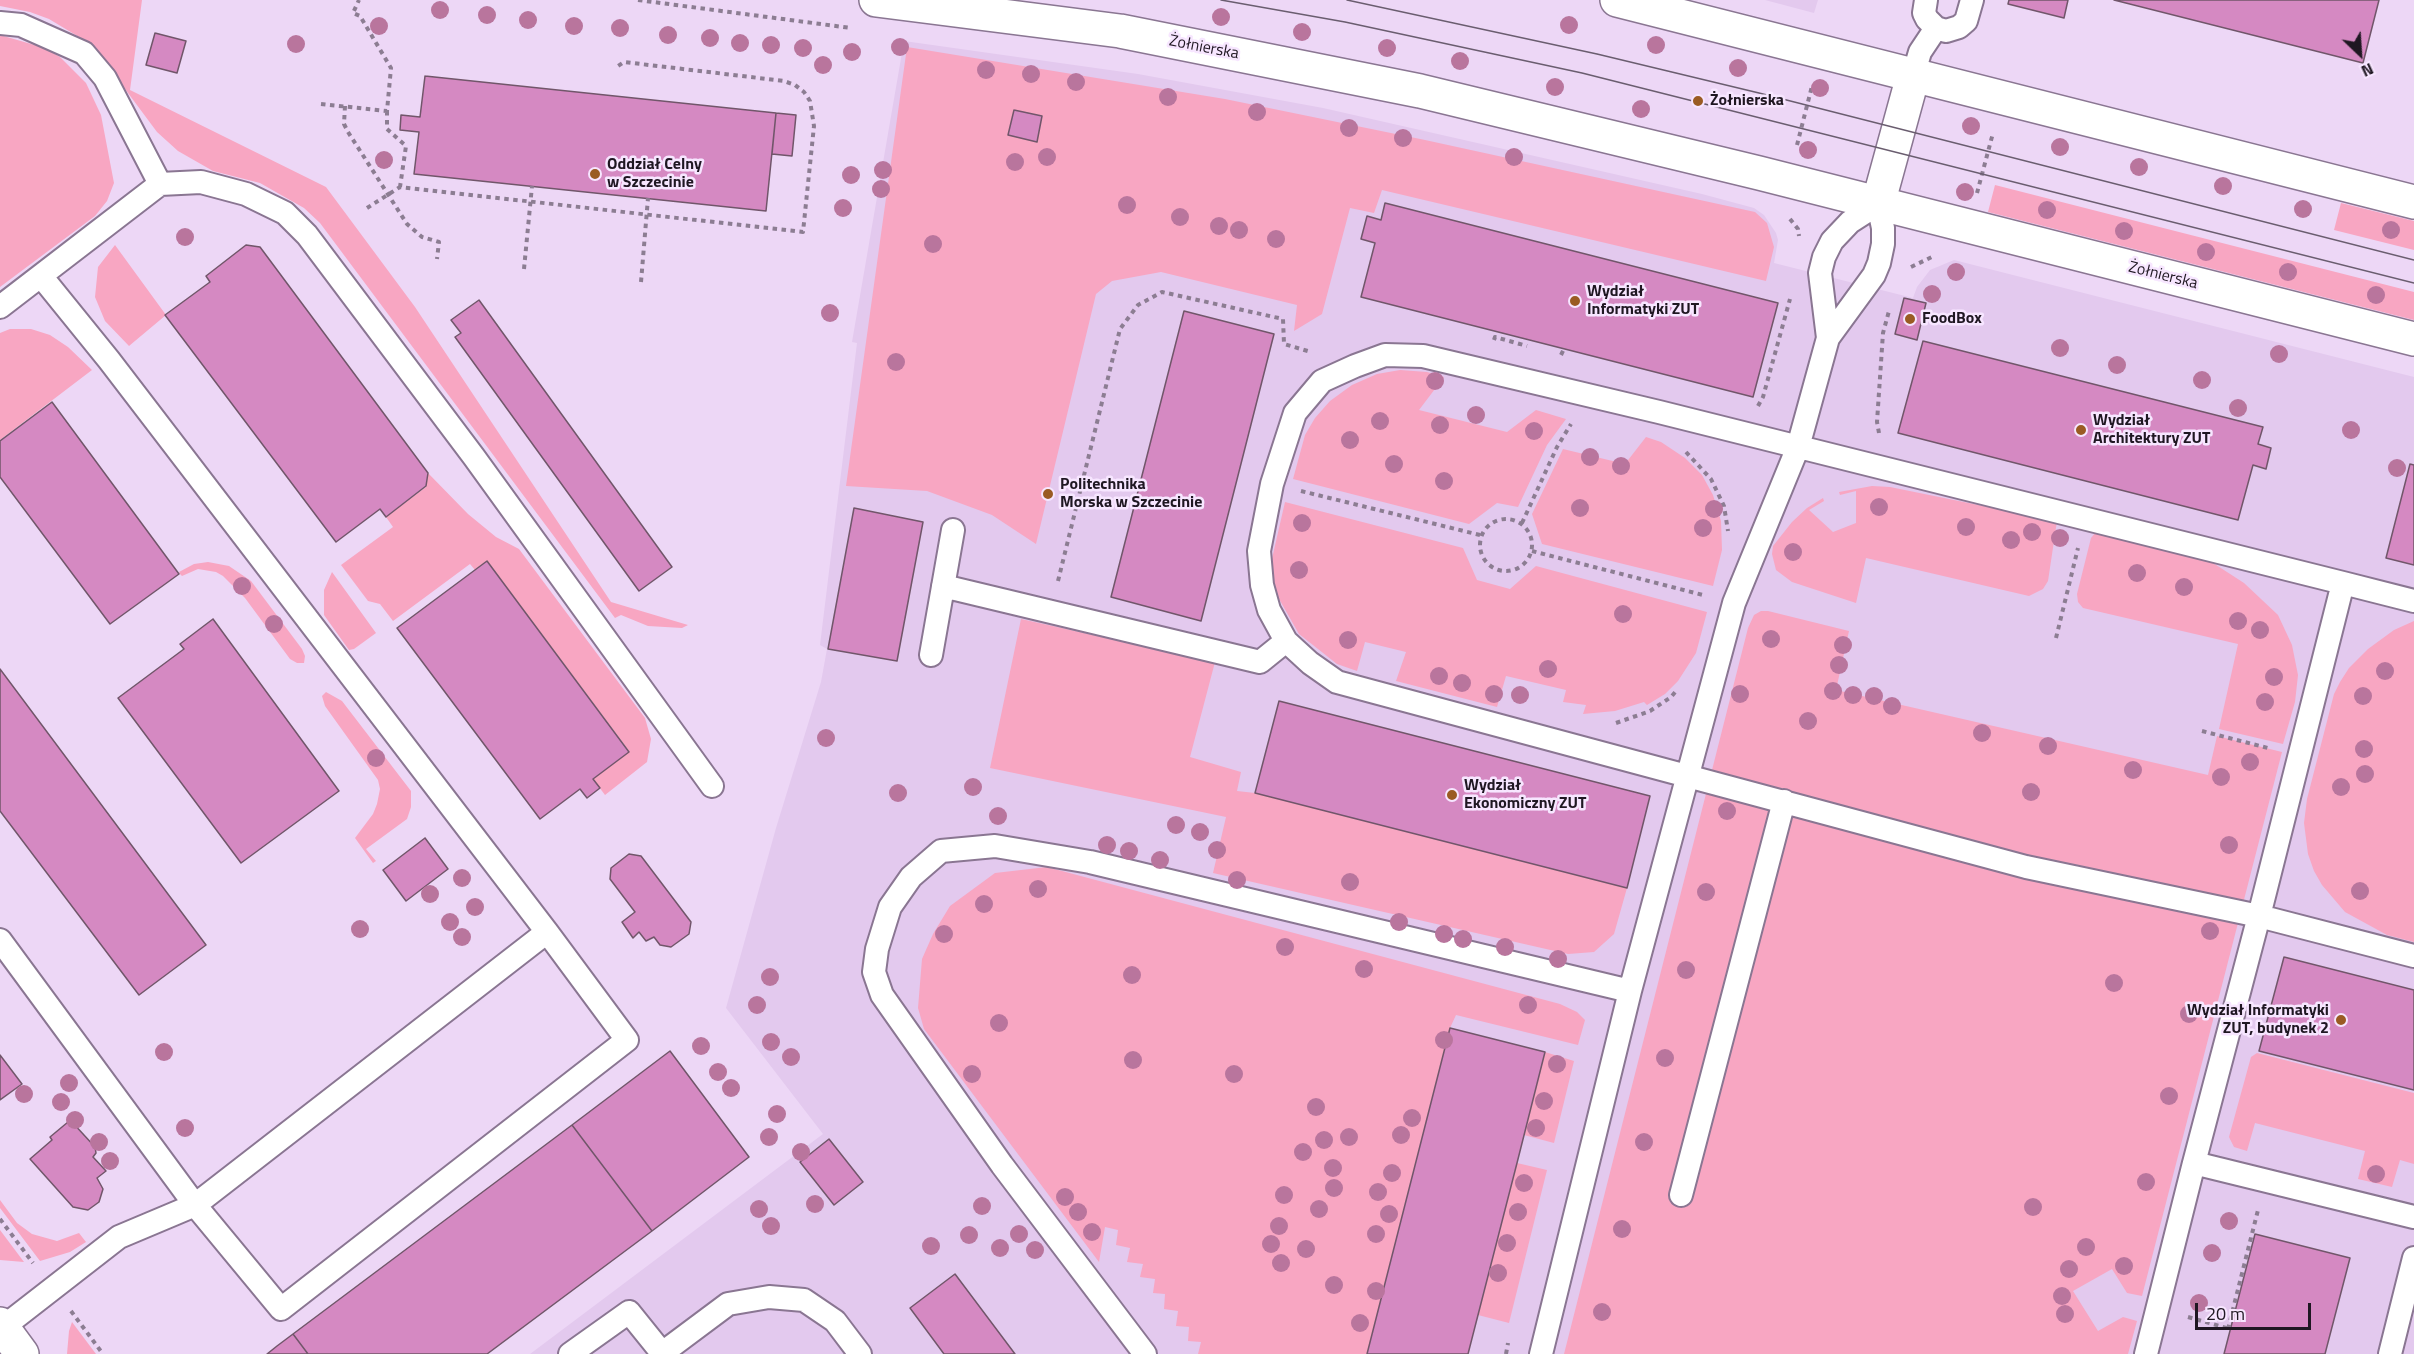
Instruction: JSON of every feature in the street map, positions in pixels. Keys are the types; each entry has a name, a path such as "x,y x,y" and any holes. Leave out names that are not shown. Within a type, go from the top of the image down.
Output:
{"street":[{"name":"Żołnierska","path":"876,0 1120,31 1420,91 1562,124 2414,339"},
{"path":"1617,0 2414,202"},
{"path":"1878,204 1913,75"},
{"path":"1,1326 22,1354"}],"lane":[{"path":"1926,0 1924,13 1930,24 1946,31 1959,27 1966,21 1972,0"},
{"path":"0,23 21,25 84,53 105,78 160,184"},
{"path":"1913,75 1920,52 1936,28"},
{"path":"0,307 160,184 201,182 246,194 285,213 307,235 474,457 712,786"},
{"path":"1541,1354 1630,991 1734,603 1798,447 1828,338 1874,275 1879,263 1883,244 1883,228 1878,204 1850,222 1832,242 1824,257 1820,273 1828,338"},
{"path":"0,940 195,1204 281,1309 627,1040 117,369 41,276"},
{"path":"2414,601 2085,517 1423,356 1385,355 1355,366 1323,381 1295,413 1272,484 1259,551 1262,585 1269,610 1286,641 1310,663 1337,682 1688,774 2026,867 2259,916 2414,956"},
{"path":"931,655 953,530"},
{"path":"2146,1354 2343,583"},
{"path":"943,586 1051,610 1260,662 1286,641"},
{"path":"1681,1195 1784,801"},
{"path":"1145,1354 1002,1165 882,995 874,972 877,949 890,908 911,877 941,851 995,846 1090,862 1630,991"},
{"path":"1,1326 119,1237 195,1204 547,932"},
{"path":"2194,1163 2414,1217"},
{"path":"2390,1354 2414,1258"},
{"path":"570,1354 629,1312 661,1354 728,1304 769,1297 804,1300 835,1321 860,1354"}],"path":[{"path":"359,0 353,14 360,16 391,68 387,129 406,146 400,187"},
{"path":"367,208 400,187 803,232 814,126 813,111 804,92 784,81 624,62 618,66"},
{"path":"1796,150 1814,79"},
{"path":"321,104 387,111"},
{"path":"345,106 344,124 348,132 407,224 422,237 439,242 437,259"},
{"path":"1979,186 1991,141"},
{"path":"524,269 532,186"},
{"path":"641,282 648,198"},
{"path":"1783,211 1798,229 1800,243"},
{"path":"1906,271 1917,264"},
{"path":"1051,610 1120,329 1138,305 1162,292 1283,319 1284,344 1320,354"},
{"path":"1757,406 1766,387 1791,294"},
{"path":"1887,436 1878,432 1877,422 1883,333 1891,306"},
{"path":"1561,355 1564,349"},
{"path":"1522,523 1557,447 1588,396"},
{"path":"1678,446 1711,479 1724,506 1728,537"},
{"path":"1272,484 1480,536"},
{"path":"2056,638 2085,517"},
{"path":"1507,518 1522,523 1531,535 1532,551 1525,564 1513,571 1498,571 1486,563 1479,550 1480,536 1486,526 1496,520 1507,518"},
{"path":"1532,551 1734,603"},
{"path":"1606,753 1614,723 1650,711 1671,697 1683,683"},
{"path":"2202,731 2298,756"},
{"path":"2157,1310 2180,1314 2229,1329 2265,1180"}],"shaded area":[{"path":"0,0 142,0 130,90 326,187 415,307 611,602 688,625 682,628 648,626 621,615 615,618 320,223 304,208 260,183 213,171 178,151 157,132 99,54 84,40 49,19 30,12 0,6"},
{"path":"1765,0 1818,0 1814,13"},
{"path":"0,35 45,48 60,57 86,83 101,115 114,183 107,201 95,216 0,287"},
{"path":"904,41 1138,74 1323,108 1702,194 1754,208 1764,215 1778,240 1774,263 1913,298 1917,287 1930,270 1954,260 2414,377 2414,1354 530,1354 823,1134 726,1008 776,828 821,682 827,649 820,645 857,343 852,342"},
{"path":"907,47 1225,99 1755,212 1767,223 1774,247 1766,281 1382,190 1374,213 1350,208 1322,314 1294,331 1297,305 1161,272 1112,281 1096,294 1036,544 992,515 927,491 846,486"},
{"path":"1995,185 2414,292 2414,320 1988,212"},
{"path":"2341,203 2414,221 2414,250 2334,230"},
{"path":"115,245 166,315 129,346 105,321 95,297 98,267"},
{"path":"10,329 31,329 50,335 68,347 92,370 0,440 0,333"},
{"path":"1400,370 1427,372 1444,377 1419,410 1507,432 1536,410 1566,419 1547,445 1518,507 1497,503 1469,524 1293,479 1305,435 1315,418 1330,401 1352,385 1377,374"},
{"path":"1646,437 1661,442 1685,458 1702,475 1713,495 1721,521 1722,550 1713,586 1542,544 1532,514 1563,449 1625,464"},
{"path":"428,473 468,514 496,537 519,549 645,718 651,739 647,762 605,795 593,779 629,751 487,561 475,570 470,564 393,621 380,604 368,601 341,565 393,527 386,517 426,487"},
{"path":"1872,486 1890,487 2057,521 2048,581 2043,589 2029,596 1866,558 1856,603 1792,582 1776,570 1772,554 1773,546 1792,522 1807,508 1823,498 1824,501 1809,510 1833,532 1856,523 1856,491 1840,495 1839,492"},
{"path":"1285,502 1463,548 1477,580 1510,589 1536,566 1707,612 1696,653 1678,681 1665,694 1647,705 1644,702 1615,711 1583,714 1586,705 1563,702 1566,690 1506,676 1497,707 1396,681 1406,652 1365,642 1357,671 1337,664 1299,634 1274,590 1271,563"},
{"path":"2100,527 2193,550 2244,583 2278,615 2292,645 2298,675 2295,702 2283,744 2219,729 2238,644 2083,608 2078,602 2077,594 2091,538"},
{"path":"208,562 229,566 251,581 302,649 305,656 304,663 297,663 290,659 245,598 223,576 216,572 198,569 182,576 179,572 194,564"},
{"path":"332,572 376,633 354,649 349,650 324,615 324,590"},
{"path":"1761,611 1849,631 1836,690 2208,775 2217,736 2282,752 2142,1296 2127,1293 2112,1269 2073,1291 2098,1331 2123,1317 2137,1321 2128,1354 1564,1354 1748,628 1754,615"},
{"path":"1021,619 1215,662 1190,757 1241,772 1237,791 1255,793 1627,888 1614,934 1594,952 1568,954 1213,873 1226,817 990,768"},
{"path":"2414,621 2414,942 2387,935 2345,912 2322,885 2314,871 2308,854 2304,823 2307,799 2334,694 2340,682 2349,668 2368,649 2394,630"},
{"path":"326,692 342,701 411,791 411,807 407,819 366,849 376,861 373,863 355,838 373,814 377,804 380,789 378,780 325,706 322,696"},
{"path":"1047,867 1560,1004 1577,1012 1585,1020 1578,1045 1456,1015 1450,1028 1367,1354 1198,1354 1201,1342 1188,1341 1189,1327 1176,1326 1178,1311 1164,1309 1165,1294 1153,1293 1155,1279 1140,1277 1143,1264 1127,1262 1130,1248 1116,1245 1118,1230 1105,1227 1099,1262 924,1029 918,1008 922,959 933,934 950,906 995,873"},
{"path":"1545,1052 1574,1061 1554,1143 1524,1135"},
{"path":"2257,1053 2414,1093 2414,1164 2400,1160 2392,1187 2358,1179 2365,1151 2255,1123 2247,1151 2234,1147 2229,1137 2251,1057"},
{"path":"1517,1163 1547,1170 1509,1323 1478,1315"},
{"path":"0,1200 17,1223 32,1234 57,1241 79,1233 86,1242 70,1252 40,1261 0,1208"},
{"path":"0,1230 24,1262 0,1260"},
{"path":"72,1322 96,1354 67,1354"}],"building":[{"path":"2009,0 2068,0 2064,18 2008,4"},
{"path":"2114,0 2379,0 2363,63"},
{"path":"155,33 186,41 177,73 146,65"},
{"path":"425,76 776,113 766,211 414,174 419,132 400,130 401,115 420,117"},
{"path":"1014,110 1042,116 1037,142 1008,135"},
{"path":"776,113 796,115 792,156 772,154"},
{"name":"Wydział Informatyki ZUT","path":"1385,203 1778,303 1753,397 1361,297 1375,243 1361,239 1367,216 1381,220"},
{"path":"246,245 260,247 428,473 426,486 386,517 380,509 336,542 165,315 210,282 206,276"},
{"name":"FoodBox","path":"1904,298 1926,303 1917,340 1895,334"},
{"path":"479,300 672,567 639,591 455,337 461,333 451,320"},
{"path":"1184,311 1274,334 1201,621 1111,597"},
{"name":"Wydział Architektury ZUT","path":"1923,341 2263,427 2258,444 2271,448 2266,469 2253,465 2238,520 1898,433"},
{"path":"52,402 179,574 110,624 0,477 0,441"},
{"path":"2410,464 2414,465 2414,565 2386,558"},
{"path":"854,508 923,522 897,661 828,649"},
{"path":"487,561 629,752 593,779 600,788 587,798 580,789 540,819 397,628"},
{"path":"213,619 339,791 241,863 118,698 184,649 180,644"},
{"path":"0,669 206,945 139,995 0,811"},
{"name":"Wydział Ekonomiczny ZUT","path":"1279,701 1650,796 1627,888 1255,793"},
{"path":"425,838 448,869 406,901 383,870"},
{"path":"629,854 641,856 691,922 689,934 671,947 660,945 654,937 646,941 639,932 633,938 622,922 635,912 610,879 611,868"},
{"name":"Wydział Informatyki ZUT, budynek 2","path":"2284,957 2414,990 2414,1090 2259,1051"},
{"path":"1450,1028 1545,1052 1517,1163 1468,1354 1367,1354"},
{"path":"670,1051 749,1157 652,1231 572,1125"},
{"path":"0,1055 22,1084 0,1100"},
{"path":"68,1122 72,1122 95,1147 96,1153 93,1157 106,1171 97,1178 103,1189 99,1202 88,1210 73,1207 30,1159 52,1140 50,1137"},
{"path":"572,1125 652,1231 487,1354 308,1354 293,1334"},
{"path":"829,1139 863,1182 834,1205 800,1162"},
{"path":"2255,1234 2350,1258 2325,1354 2224,1354"},
{"path":"955,1274 1015,1354 944,1354 910,1308"},
{"path":"293,1334 308,1354 267,1354 277,1346"}],"tram line":[{"path":"1221,0 1345,22 1582,73 2414,283"},
{"path":"1347,0 1597,54 1759,93 2414,260"}],"place":[{"name":"Żołnierska","path":"1698,101"},
{"name":"Oddział Celny w Szczecinie","path":"595,174"},
{"name":"Wydział Informatyki ZUT","path":"1575,301"},
{"name":"FoodBox","path":"1910,319"},
{"name":"Wydział Architektury ZUT","path":"2081,430"},
{"name":"Politechnika Morska w Szczecinie","path":"1048,494"},
{"name":"Wydział Ekonomiczny ZUT","path":"1452,795"},
{"name":"Wydział Informatyki ZUT, budynek 2","path":"2341,1020"}]}
